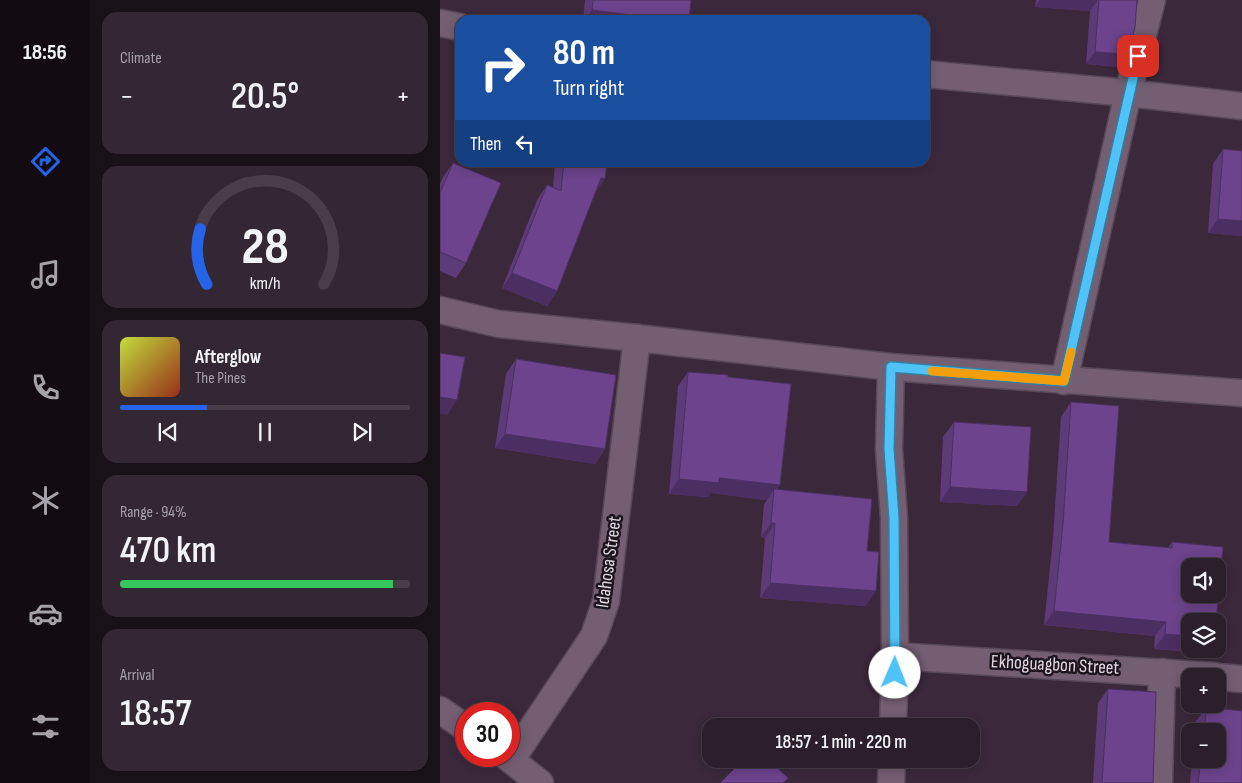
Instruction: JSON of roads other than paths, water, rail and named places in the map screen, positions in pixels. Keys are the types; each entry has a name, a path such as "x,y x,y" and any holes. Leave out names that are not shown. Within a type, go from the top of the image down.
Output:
{"street":[{"path":"1064,381 1128,93 1152,0"},
{"path":"440,23 455,26"},
{"path":"930,74 1242,106"},
{"path":"440,310 499,324 891,367 1064,381 1242,392"},
{"name":"Idahosa Street","path":"520,741 594,636 606,601 637,338"},
{"path":"891,367 889,449 894,518 895,656 893,718"},
{"name":"Ekhoguagbon Street","path":"895,656 1181,673"},
{"path":"1158,783 1162,672"},
{"name":"Ekhoguagbon Street","path":"1226,677 1242,678"},
{"path":"440,710 455,720"},
{"path":"520,767 540,783"},
{"path":"891,783 892,768"}]}
